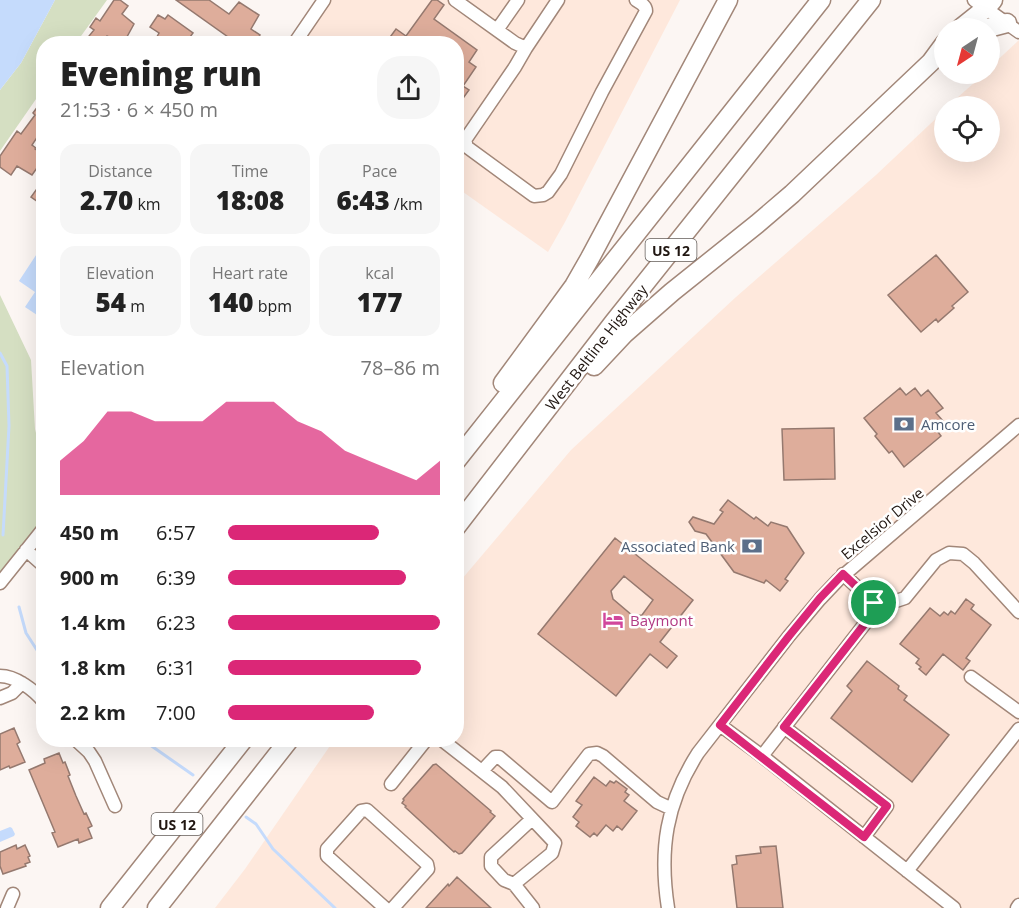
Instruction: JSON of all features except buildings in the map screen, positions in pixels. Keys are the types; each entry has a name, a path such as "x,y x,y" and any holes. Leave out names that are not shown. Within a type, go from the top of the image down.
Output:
{"highway":[{"path":"464,436 579,277 729,0"},
{"name":"US 12","path":"464,451 821,0"},
{"name":"West Beltline Highway","path":"464,517 622,313 871,0"},
{"path":"970,18 984,3"},
{"path":"475,503 587,372 624,334 792,194 934,62"},
{"name":"US 12","path":"110,908 237,747"},
{"name":"US 12","path":"157,908 284,747"}],"street":[{"path":"299,36 324,0"},
{"path":"455,0 472,5 498,30 525,48"},
{"path":"498,30 518,0"},
{"path":"558,0 465,140 467,147 534,196 548,192 561,174 646,11 643,4 636,0"},
{"path":"984,3 1013,28"},
{"name":"Excelsior Drive","path":"666,907 664,859 669,818 686,771 698,753 789,636 843,574 1019,426"},
{"path":"0,583 36,538"},
{"path":"26,550 36,559"},
{"path":"843,574 874,603 887,604 905,598 936,560 949,553 963,555 974,562 1019,612"},
{"path":"762,756 867,621 874,603"},
{"path":"0,676 7,676 22,683 36,695"},
{"path":"971,677 1019,712"},
{"path":"0,698 12,693 22,683"},
{"path":"720,725 954,908"},
{"path":"784,727 887,806 864,837"},
{"path":"907,871 1019,729"},
{"path":"84,747 95,761 115,806"},
{"path":"391,784 420,747"},
{"path":"451,747 502,788 555,843 552,853 514,884"},
{"path":"482,771 495,757 500,757 552,802 589,754 597,753 657,802 672,809"},
{"path":"386,908 327,856 327,849 361,811 367,810 427,864 428,869 393,908"},
{"path":"532,819 491,857 491,866 504,880 514,884 533,908"},
{"path":"7,908 13,894"}],"shaded area":[{"path":"324,0 680,0 548,252 464,193 464,36 299,36"},
{"path":"1019,40 1019,908 215,908 245,869 329,747 464,747 464,577 571,450 736,297 876,175 934,120 934,162 1000,162 1000,96 959,96 973,84 1000,84 1000,58"}],"green space":[{"path":"55,0 107,0 81,36 36,36 36,99 0,151 0,90 21,63"},
{"path":"0,295 31,360 36,433 36,536 0,575"}],"water":[{"path":"0,0 55,0 21,63 0,90"},
{"path":"36,255 36,314 25,307 35,292 19,281"},
{"path":"10,827 14,836 0,842 0,831"}],"waterway":[{"path":"0,353 7,366 9,426 3,535"},
{"path":"19,607 26,633 36,649"},
{"path":"153,747 193,775"},
{"path":"246,817 256,824 273,849 335,908"}],"place":[{"name":"Amcore","path":"904,424"},
{"name":"Associated Bank","path":"752,546"},
{"name":"Baymont","path":"613,620"}],"route":[{"path":"843,574 874,603 867,621 784,727 887,806 864,837 720,725 789,636 843,574"}]}
